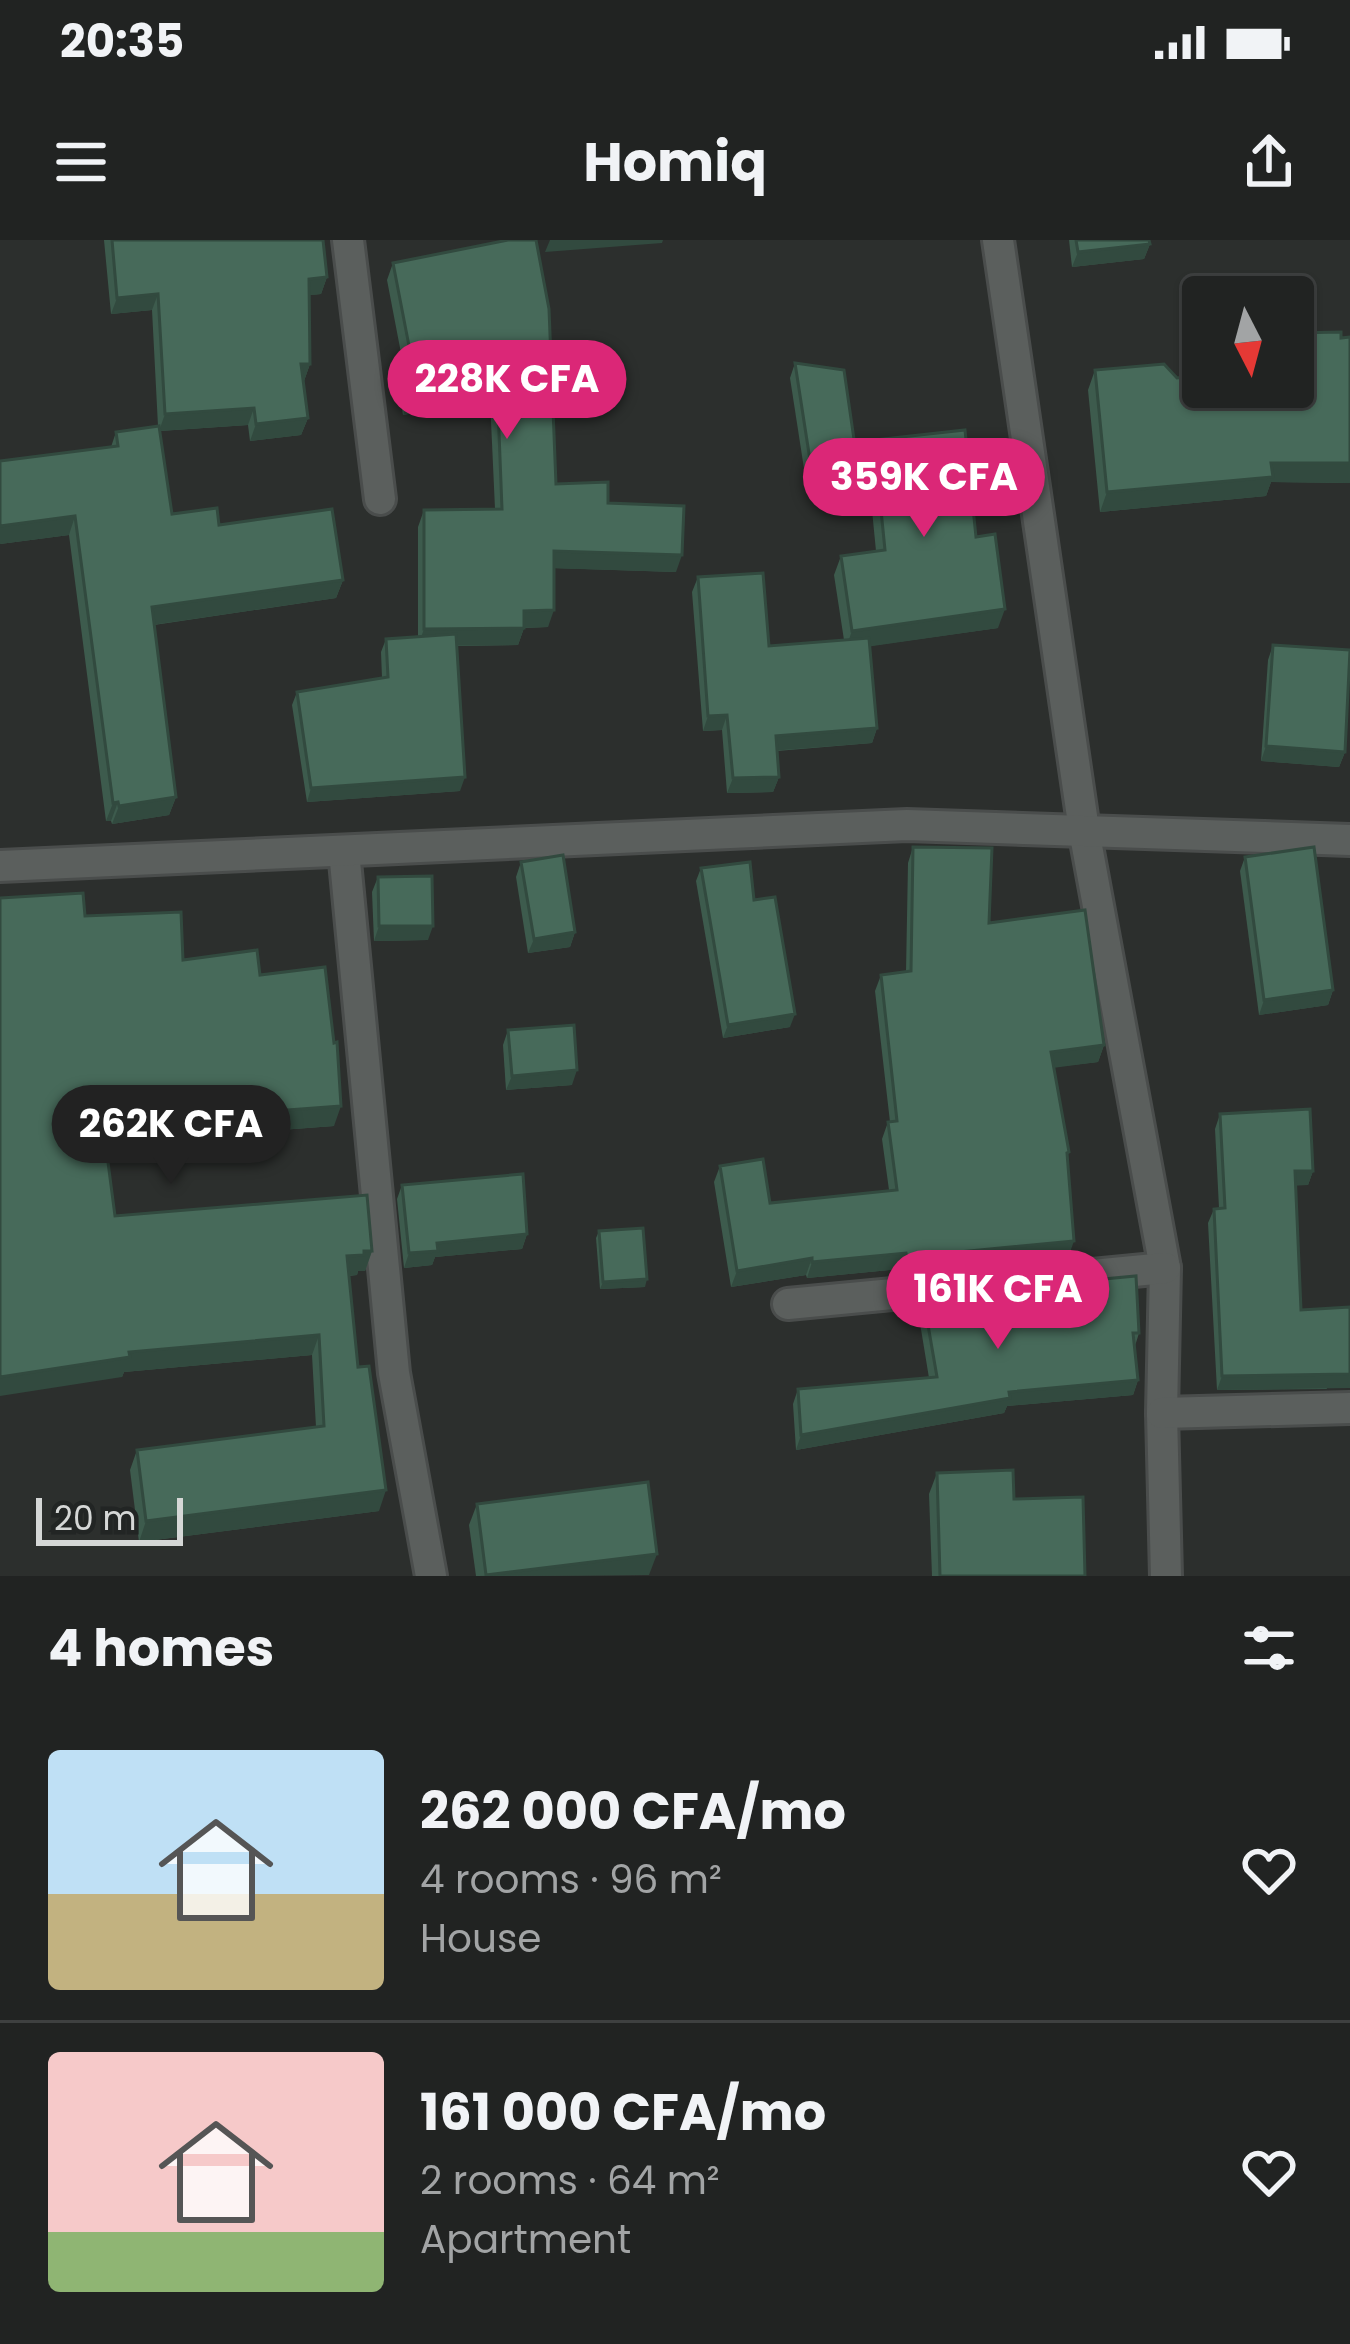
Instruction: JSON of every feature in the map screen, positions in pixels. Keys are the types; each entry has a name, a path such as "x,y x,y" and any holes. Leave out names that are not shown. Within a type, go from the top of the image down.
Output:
{"street":[{"path":"348,240 380,499"},
{"path":"998,240 1084,830 1165,1268 1166,1576"},
{"path":"0,866 907,825 1350,840"},
{"path":"344,851 394,1373 431,1576"},
{"path":"788,1304 1165,1268"},
{"path":"1162,1413 1350,1408"}],"building":[{"path":"112,240 323,240 327,277 309,279 310,364 301,364 308,418 256,424 254,408 165,414 158,294 117,298"},
{"path":"508,240 536,240 549,309 556,484 608,482 608,503 684,506 682,555 554,551 554,610 524,611 524,628 424,629 424,510 502,509 497,382 410,398 401,353 410,351 393,263"},
{"path":"1076,240 1149,240 1150,244 1078,252"},
{"path":"1341,332 1341,338 1350,337 1350,463 1271,463 1273,477 1107,492 1095,370 1164,364 1182,377 1182,408 1314,408 1314,333"},
{"path":"795,363 844,370 858,467 812,473"},
{"path":"159,426 172,514 217,508 219,525 332,509 343,580 152,607 176,797 119,806 113,803 75,516 0,526 0,461 118,446 116,432"},
{"path":"965,430 976,537 995,534 1005,609 852,631 841,556 885,550 874,440"},
{"path":"763,573 769,646 869,638 877,728 776,736 779,777 733,778 727,715 708,716 698,577"},
{"path":"456,634 465,777 311,788 297,692 388,677 386,639"},
{"path":"1273,645 1350,650 1345,752 1266,746"},
{"path":"913,847 992,848 989,923 1085,910 1104,1045 1051,1052 1069,1152 1074,1241 907,1257 906,1253 812,1262 812,1258 737,1271 720,1166 763,1159 770,1203 897,1190 888,1122 897,1121 881,975 911,971"},
{"path":"1314,847 1333,990 1264,1000 1245,857"},
{"path":"563,855 575,932 534,939 521,862"},
{"path":"750,862 754,900 775,897 795,1014 728,1025 701,868"},
{"path":"432,876 433,926 379,926 378,877"},
{"path":"83,893 85,916 181,912 183,960 257,950 260,975 325,967 341,1106 103,1124 115,1216 367,1195 372,1251 347,1256 358,1367 369,1366 386,1490 146,1521 137,1450 324,1426 319,1335 129,1352 130,1357 0,1377 0,898"},
{"path":"574,1025 577,1070 512,1076 508,1030"},
{"path":"1310,1109 1313,1171 1295,1171 1301,1310 1350,1307 1350,1374 1222,1376 1214,1209 1225,1208 1220,1114"},
{"path":"523,1174 527,1234 437,1243 438,1251 409,1253 402,1185"},
{"path":"643,1228 647,1279 603,1282 599,1231"},
{"path":"1136,1276 1139,1333 1133,1333 1138,1380 1009,1392 1010,1398 801,1435 798,1389 937,1377 923,1296"},
{"path":"1013,1470 1014,1499 1083,1497 1085,1576 940,1576 937,1473"},
{"path":"648,1482 657,1554 486,1575 477,1504"}]}
